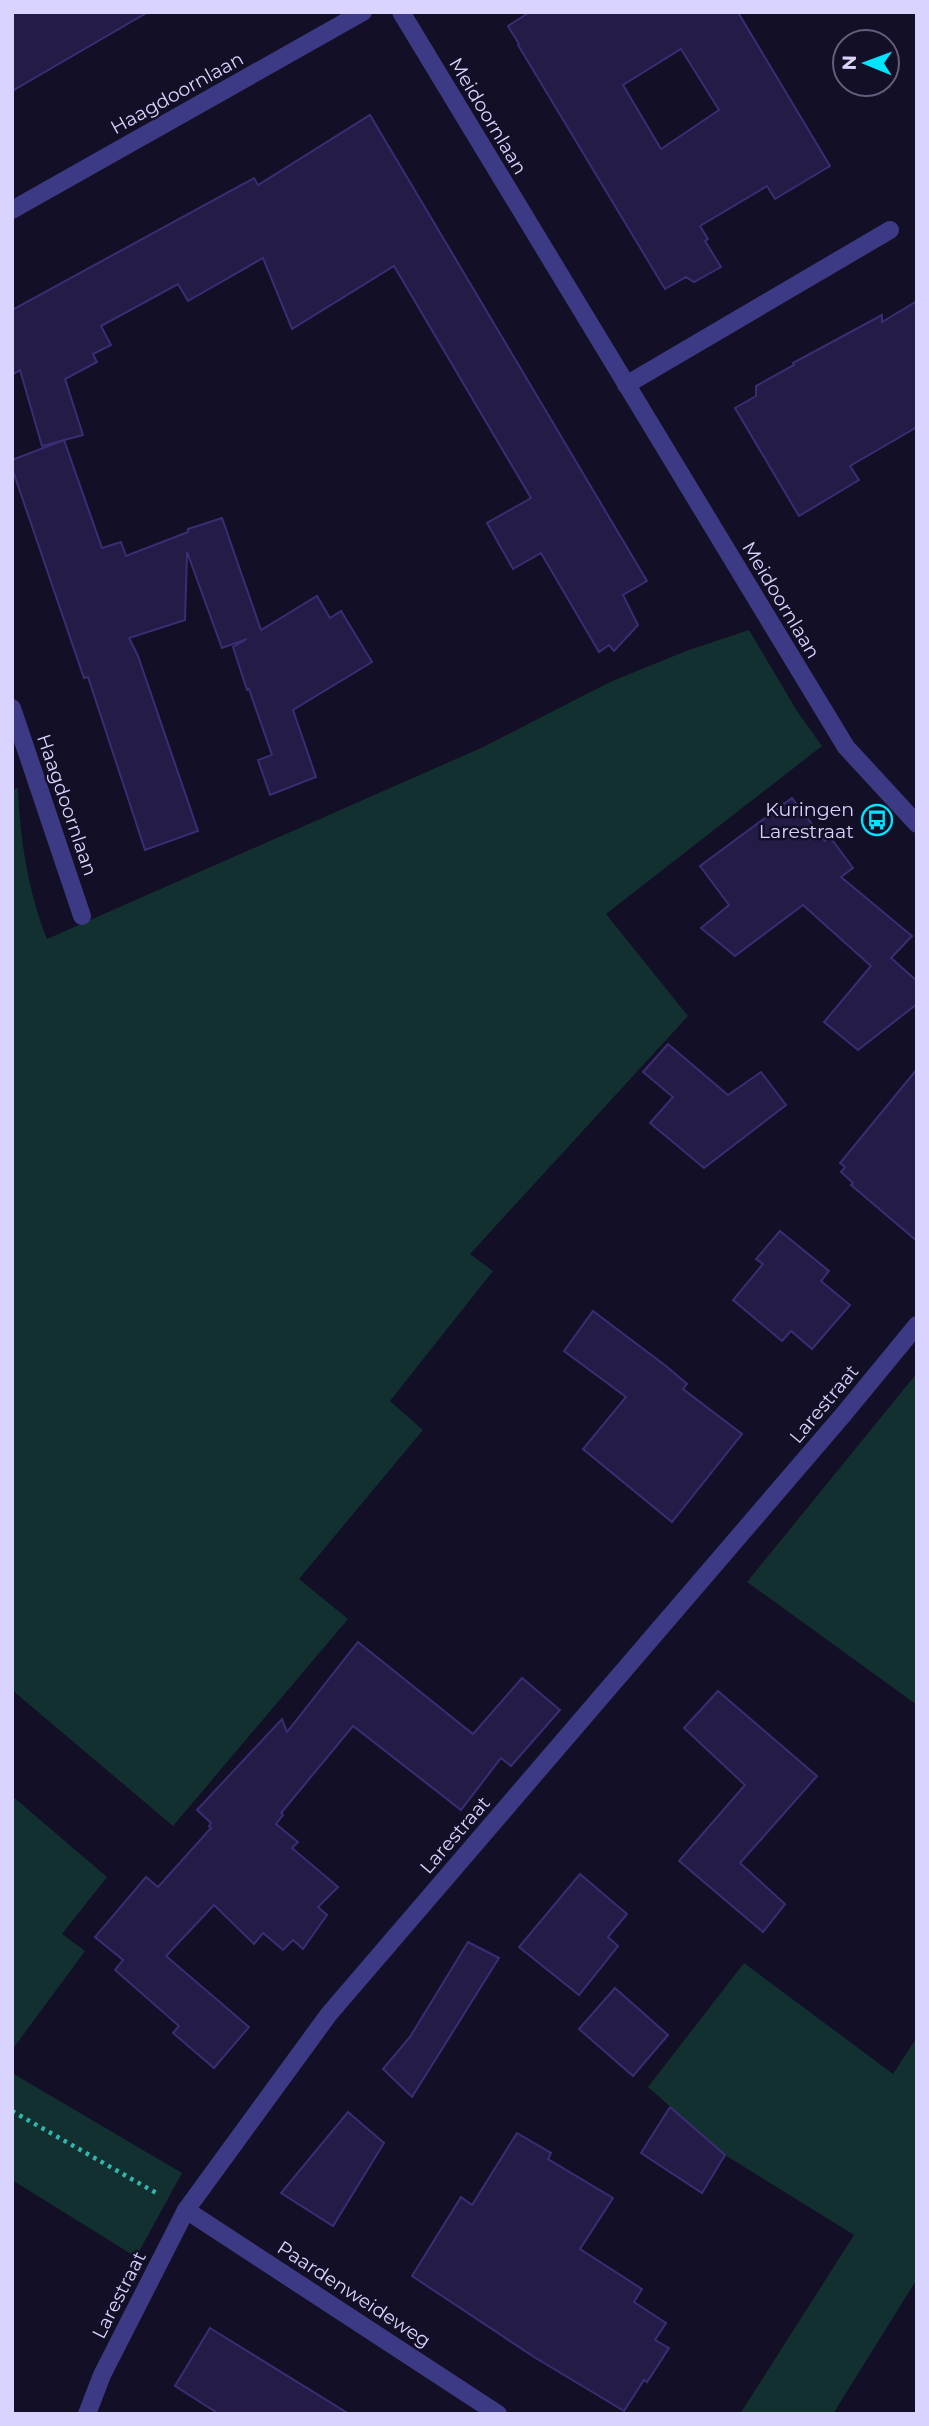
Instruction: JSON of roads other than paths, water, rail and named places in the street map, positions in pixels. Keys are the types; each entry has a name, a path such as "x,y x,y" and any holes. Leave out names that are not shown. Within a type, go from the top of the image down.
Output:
{"street":[{"name":"Haagdoornlaan","path":"12,210 363,12"},
{"name":"Meidoornlaan","path":"401,12 846,747 917,824"},
{"path":"626,385 890,230"},
{"name":"Haagdoornlaan","path":"12,708 82,915"},
{"name":"Larestraat","path":"87,2414 102,2375 186,2210 329,2014 844,1415 917,1325"},
{"name":"Paardenweideweg","path":"186,2210 498,2414"}],"place":[{"name":"Kuringen Larestraat","path":"877,820"}]}
